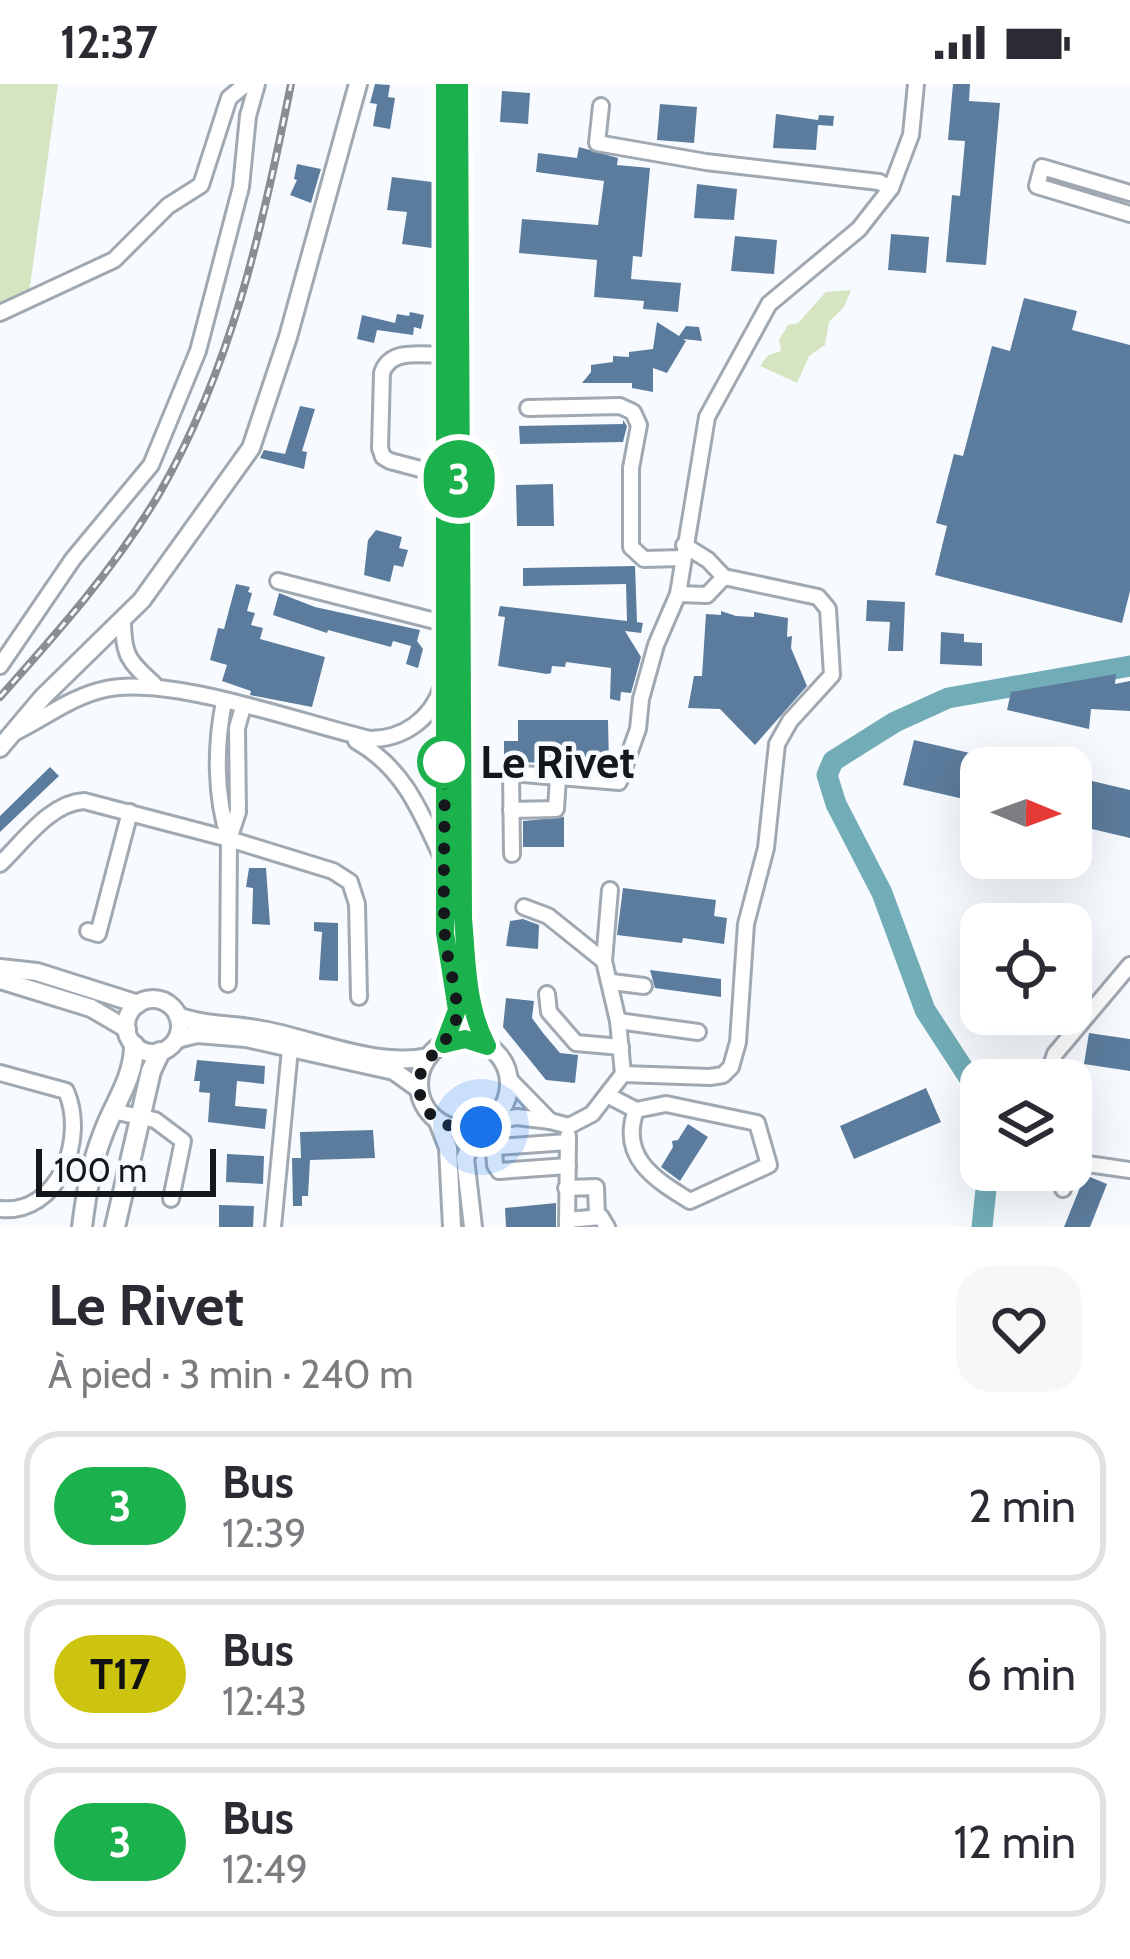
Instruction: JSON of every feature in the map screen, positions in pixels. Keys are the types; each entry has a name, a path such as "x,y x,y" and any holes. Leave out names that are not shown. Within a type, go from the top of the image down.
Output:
{"highway":[{"path":"82,1227 87,1184 133,1067 130,1037"},
{"path":"115,1227 160,1052"}],"main road":[{"path":"0,748 43,697 142,600 251,448 288,337 358,84"},
{"path":"444,1044 457,1010 446,951 445,84"},
{"path":"459,84 463,918 470,996 487,1046"},
{"path":"0,968 85,984 138,1004 156,999 178,1016 177,1039"},
{"path":"0,980 92,1008 141,1051 160,1052 177,1039 197,1034 226,1035 394,1071 419,1089"},
{"path":"130,1037 128,1019 138,1004"},
{"path":"178,1016 395,1058 428,1058"},
{"path":"452,1227 448,1148 419,1089 428,1058 444,1044 465,1039 497,1054 508,1078 508,1095 501,1110 485,1124 465,1158 473,1227"},
{"path":"438,1121 465,1130 485,1124"}],"street":[{"path":"0,313 114,260 168,206 201,185 229,98 246,84"},
{"path":"0,666 73,559 151,465 198,351 241,187 256,84"},
{"path":"512,854 512,773 619,782 638,729 640,699 656,645 678,594 707,416 778,292 860,229 891,188 910,135 916,84"},
{"path":"601,106 597,143 706,162 879,182 891,188"},
{"path":"1130,193 1042,167 1037,186 1130,214"},
{"path":"443,475 391,461 380,448 386,362 396,356 444,355"},
{"path":"528,407 620,406 634,412 639,425 631,468 631,547 644,559 683,551 708,560 724,577 818,597 828,609 832,675 790,721 777,744 766,848 746,924 739,1042 731,1067 710,1078 623,1074"},
{"path":"678,594 707,595 724,577"},
{"path":"278,581 443,623"},
{"path":"123,619 129,662 154,684"},
{"path":"13,733 68,702 106,689 154,684 370,739 399,735 428,714 443,682"},
{"path":"224,702 219,728 220,812 230,839"},
{"path":"228,984 230,839 238,812 237,728 243,707"},
{"path":"341,732 383,758 399,775 445,866"},
{"path":"512,809 556,809 558,777"},
{"path":"0,864 68,802 85,802 333,871 350,882 357,904 359,997"},
{"path":"88,931 98,934 130,812"},
{"path":"568,1166 500,1171 494,1150 568,1134 609,1096 623,1074 618,1021 604,961 610,890"},
{"path":"524,907 548,916 604,961"},
{"path":"1053,1059 1130,965"},
{"path":"611,982 644,986"},
{"path":"547,994 548,1012 576,1043 621,1048"},
{"path":"618,1021 698,1032"},
{"path":"273,1227 290,1049"},
{"path":"0,1073 67,1091 74,1123 58,1182 50,1192 20,1211 0,1209"},
{"path":"508,1078 568,1134"},
{"path":"609,1096 636,1110 666,1104 757,1124 769,1165 690,1201 655,1180 635,1151 628,1132 636,1110"},
{"path":"112,1111 154,1120 183,1141 171,1199"},
{"path":"485,1124 517,1118 550,1121"},
{"path":"566,1188 596,1187 602,1222 567,1224 566,1188 568,1134"},
{"path":"1092,1164 1130,1170"}],"green space":[{"path":"0,84 58,84 29,294 0,321"},
{"path":"851,290 844,307 829,322 825,345 809,356 797,383 760,366 768,355 781,351 779,340 788,325 798,323 826,292"}],"building":[{"path":"375,84 390,85 388,97 395,98 390,129 373,126 377,104 370,103"},
{"path":"953,84 970,84 969,101 1000,103 986,265 946,262 952,195 960,196 965,141 948,140"},
{"path":"502,91 530,93 528,124 500,122"},
{"path":"660,104 697,107 694,143 657,140"},
{"path":"776,114 818,120 819,115 834,116 833,126 818,125 816,150 773,148"},
{"path":"579,147 618,158 617,165 650,168 642,257 633,256 631,279 681,283 678,312 643,309 644,301 594,297 597,260 519,253 522,219 598,225 604,181 536,172 538,153 577,158"},
{"path":"297,164 321,169 311,203 290,195"},
{"path":"392,177 432,182 432,248 402,244 407,212 387,210"},
{"path":"697,184 737,189 734,220 694,218"},
{"path":"891,234 929,237 926,273 888,270"},
{"path":"735,236 777,240 774,274 731,271"},
{"path":"1024,298 1077,311 1072,330 1130,345 1130,591 1122,623 935,575 947,526 936,523 954,454 963,456 992,346 1010,351"},
{"path":"410,312 424,315 421,329 414,327 413,335 377,330 374,343 357,339 362,315 395,323 397,314 409,316"},
{"path":"657,322 679,336 686,326 699,327 702,341 683,339 667,373 653,368 653,392 632,388 632,383 582,383 591,365 653,349"},
{"path":"300,406 315,409 302,451 307,452 304,469 260,458 264,450 285,454"},
{"path":"623,420 627,426 623,442 520,444 519,426 623,424"},
{"path":"553,484 554,526 517,526 516,485"},
{"path":"376,530 402,537 399,548 408,550 403,567 394,565 390,582 364,575 368,540"},
{"path":"635,566 637,622 643,623 641,633 625,631 641,657 631,693 621,692 620,701 610,699 611,668 566,662 565,667 552,666 547,674 498,666 505,617 498,616 500,606 627,621 626,584 523,586 523,568"},
{"path":"236,584 250,587 247,611 255,613 251,625 263,628 260,639 325,657 312,707 250,695 251,691 222,681 227,665 210,660"},
{"path":"279,593 315,607 420,630 417,641 423,649 418,668 406,664 411,646 393,641 391,647 327,633 273,615"},
{"path":"867,600 905,602 903,651 888,651 890,622 866,621"},
{"path":"721,611 788,618 787,637 792,636 791,648 807,686 755,745 720,709 688,708 694,676 702,676 706,614 721,615"},
{"path":"941,632 964,634 964,642 982,643 982,666 940,664"},
{"path":"1116,674 1115,684 1130,681 1130,711 1091,709 1089,729 1007,710 1011,692"},
{"path":"518,720 608,720 609,765 517,762 518,755 504,755 504,741 518,741"},
{"path":"914,740 960,751 960,798 903,785"},
{"path":"50,767 59,776 0,832 0,816"},
{"path":"1092,781 1130,790 1130,838 1092,829"},
{"path":"564,817 564,847 523,847 523,821"},
{"path":"249,868 266,868 270,925 252,924 253,888 246,887"},
{"path":"623,888 716,900 714,916 727,918 724,944 617,935"},
{"path":"523,919 539,925 538,949 506,946 510,921"},
{"path":"314,922 338,923 338,981 319,980 322,932 314,931"},
{"path":"650,970 721,979 721,997 655,988"},
{"path":"506,998 534,1001 532,1018 543,1033 560,1053 578,1055 575,1083 546,1080 503,1027"},
{"path":"1092,1033 1130,1039 1130,1071 1092,1065 1092,1059 1085,1059"},
{"path":"197,1060 265,1066 264,1084 237,1081 235,1106 267,1109 265,1129 208,1122 210,1093 199,1092 200,1081 194,1081"},
{"path":"926,1088 941,1122 854,1159 840,1126"},
{"path":"688,1124 708,1137 680,1181 661,1167 672,1141 678,1140"},
{"path":"373,1130 375,1158 310,1160 308,1196 302,1196 302,1206 293,1206 292,1158 301,1158 300,1132"},
{"path":"227,1154 264,1156 263,1184 226,1182"},
{"path":"1092,1178 1107,1184 1090,1227 1064,1227 1079,1191 1092,1191"},
{"path":"556,1203 556,1227 506,1227 505,1208"},
{"path":"219,1205 254,1206 253,1227 219,1227"}],"waterway":[{"path":"960,1064 925,1010 882,893 836,804 827,775 833,761 895,722 948,698 1130,666"},
{"path":"982,1227 986,1191"}],"railway":[{"path":"0,697 124,548 184,446 242,295 291,84"}],"bus line":[{"name":"3","path":"445,84 445,933 457,1010 444,1044 465,1039 487,1046 470,996 463,918 459,84"}],"place":[{"name":"Le Rivet","path":"444,762"}],"route":[{"path":"444,762 445,933 457,1010 444,1044 422,1067 419,1089 425,1107 438,1121 465,1130 481,1127"}]}
